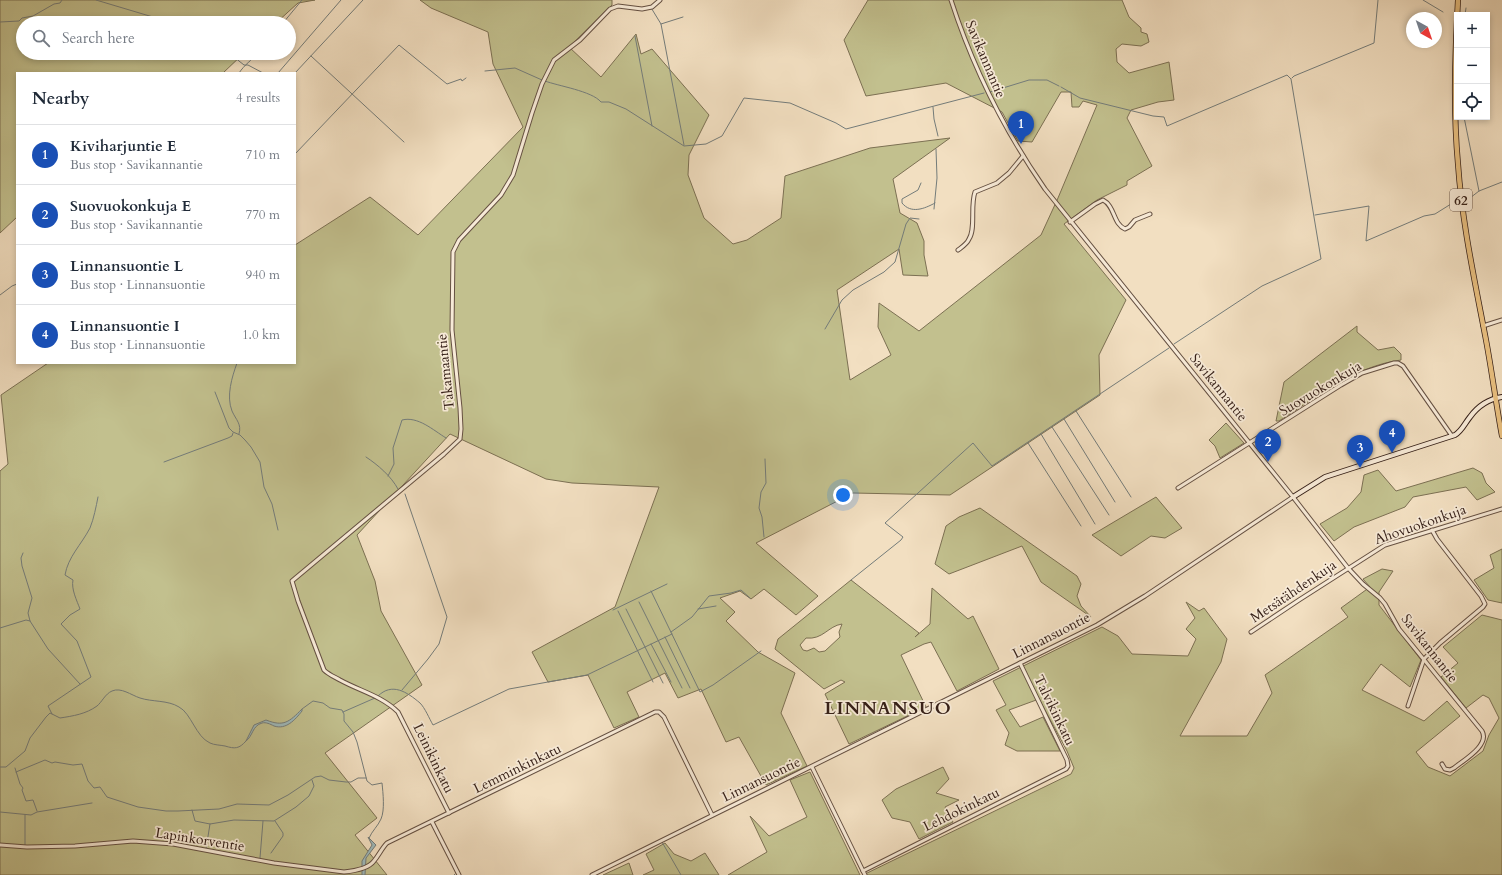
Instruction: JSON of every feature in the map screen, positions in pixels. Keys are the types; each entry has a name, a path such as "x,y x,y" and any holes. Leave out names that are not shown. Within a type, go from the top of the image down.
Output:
{"main road":[{"name":"62","path":"1458,0 1454,80 1458,164 1467,242 1502,436"}],"street":[{"name":"Takamaantie","path":"398,712 391,705 380,698 348,685 324,670 292,581 454,446 460,439 460,408 452,330 454,248 459,240 501,195 513,175 542,84 554,60 580,40 610,9 618,6 642,9 652,7 660,0"},
{"name":"Savikannantie","path":"951,0 966,44 982,82 1002,121 1045,189 1070,222 1250,443 1348,568 1363,584 1383,601 1397,626 1484,734 1482,744 1454,768 1450,770 1445,768 1442,764"},
{"path":"958,250 968,241 972,234 972,203 975,192 998,183 1009,173 1023,156"},
{"path":"1070,222 1094,204 1103,200 1108,203 1120,225 1125,229 1135,220 1150,214"},
{"path":"1483,326 1502,320"},
{"name":"Suovuokonkuja","path":"1178,488 1356,376 1398,362 1403,366 1452,436"},
{"name":"Linnansuontie","path":"592,875 1097,625 1325,477 1452,436 1460,431 1478,408 1495,398 1502,396"},
{"name":"Ahovuokonkuja","path":"1348,568 1385,545 1502,509"},
{"path":"1408,706 1424,660 1440,643 1485,604 1481,596 1432,530"},
{"name":"Metsätähdenkuja","path":"1250,632 1348,568"},
{"name":"Talvikinkatu","path":"1020,664 1067,760 1068,766"},
{"name":"Leinikinkatu","path":"398,712 449,814"},
{"name":"Lemminkinkatu","path":"385,845 652,713 659,712 664,717 712,815"},
{"name":"Lehdokinkatu","path":"863,871 1064,771 1068,766"},
{"path":"812,767 865,875"},
{"path":"432,822 459,875"},
{"name":"Lapinkorventie","path":"0,845 34,847 75,846 133,841 173,844 274,863 344,872 359,869 373,863 385,845"}],"shaded area":[{"path":"0,0 315,0 298,3 284,16 16,16 16,60 237,60 224,72 16,72 16,218 0,233"},
{"path":"420,0 612,0 612,5 569,47 601,77 636,34 641,54 652,49 709,115 689,155 688,175 704,218 733,244 747,240 781,218 785,176 870,148 950,138 893,179 900,213 917,223 924,241 924,255 928,276 903,275 899,249 837,290 850,380 891,355 878,327 879,303 919,331 1041,235 1097,105 1083,101 1079,107 1072,107 1071,92 1061,92 1032,142 1018,141 1002,112 946,83 866,96 844,40 868,0 1122,0 1129,17 1141,28 1141,32 1147,34 1149,42 1141,46 1122,44 1116,49 1117,62 1129,73 1169,62 1174,100 1158,102 1131,110 1127,118 1152,166 1127,181 1127,185 1097,200 1064,224 1126,300 1099,355 1100,395 950,495 853,493 756,543 818,596 796,615 764,589 751,599 740,591 720,598 735,612 726,621 758,652 795,673 781,713 807,766 766,785 739,737 726,742 701,689 678,698 665,673 627,692 639,717 614,728 588,675 548,682 532,652 615,607 659,487 572,483 546,479 450,434 357,535 375,581 381,611 422,685 325,753 377,818 355,835 387,875 0,875 0,471 8,464 1,395 47,364 296,364 296,244 370,197 418,235 523,127 493,64 488,32 431,8"},
{"path":"1357,326 1357,332 1378,350 1394,347 1401,354 1401,360 1384,363 1352,376 1322,393 1279,421 1276,421 1284,382"},
{"path":"1226,423 1244,443 1220,458 1215,446 1209,440"},
{"path":"1473,468 1482,473 1486,483 1495,492 1477,500 1466,487 1413,497 1405,507 1354,527 1334,541 1320,524 1347,508 1361,492 1364,475 1378,470 1396,491"},
{"path":"1156,497 1182,528 1165,538 1151,536 1121,556 1092,535"},
{"path":"980,508 1077,576 1081,584 1077,596 1081,606 1091,617 1041,582 1022,546 949,574 935,564 946,526 959,517"},
{"path":"1502,549 1502,603 1488,600 1474,580 1494,568 1490,555"},
{"path":"1382,569 1393,571 1379,592 1379,605 1421,660 1410,687 1381,664 1362,690 1424,721 1447,701 1460,716 1416,752 1428,767 1450,776 1483,751 1489,735 1499,718 1489,698 1483,695 1466,708 1441,677 1458,663 1443,647 1482,615 1502,620 1502,875 863,875 1071,774 1074,768 1067,751 1039,699 1009,710 1020,727 1043,717 1060,751 1017,751 1005,745 1009,733 996,710 1006,705 993,681 1102,627 1118,636 1132,654 1188,656 1196,639 1186,629 1195,618 1186,602 1199,611 1204,608 1227,639 1221,662 1180,736 1247,736 1272,693 1265,675 1348,617 1341,608 1370,587 1363,579"},
{"path":"851,580 919,633 915,637 930,624 932,588 968,619 973,616 999,669 957,691 931,642 901,655 926,707 849,744 825,694 845,682 841,680 824,689 775,649 778,639","holes":["842,624 839,632 840,637 825,651 819,652 814,648 807,651 803,650 800,645 806,638 817,637 833,627"]},
{"path":"943,767 949,779 936,793 959,800 945,807 953,822 919,839 910,822 892,818 882,800 896,789"},
{"path":"810,772 860,875 728,875 767,852 750,816 769,836 807,817 790,780"},
{"path":"665,843 674,854 691,861 705,853 719,875 643,875 654,870 646,854"},
{"path":"629,863 633,875 603,875"}],"water":[{"path":"302,709 296,718 282,727 265,723 259,724 246,741 254,725 266,720 277,723 286,722"},
{"path":"368,837 376,845 366,858 365,875 362,875 362,861 372,845"}],"waterway":[{"path":"33,16 54,4 60,3 62,0"},
{"path":"96,0 150,16"},
{"path":"289,16 302,0"},
{"path":"296,52 341,0"},
{"path":"296,72 363,0"},
{"path":"1292,78 1374,43 1378,0"},
{"path":"1423,0 1443,12"},
{"path":"650,6 661,24 684,145"},
{"path":"1465,12 1466,8"},
{"path":"661,24 683,17"},
{"path":"0,22 16,21"},
{"path":"635,36 652,126"},
{"path":"296,153 399,45 447,84 461,79 462,81 466,78"},
{"path":"311,56 404,142"},
{"path":"238,60 244,65 248,65 261,72"},
{"path":"240,72 251,60"},
{"path":"279,72 289,60"},
{"path":"485,71 515,68 542,80"},
{"path":"1061,87 1080,98 1153,116 1164,117 1167,126 1287,75 1291,79 1321,259 1262,286 1174,344"},
{"path":"990,92 1029,80 1047,80 1059,86"},
{"path":"545,81 583,92 597,98 601,102 609,102 626,109 684,146 706,144 722,136 744,98 790,103 836,123 846,129 984,93"},
{"path":"933,107 938,136"},
{"path":"1465,120 1479,191"},
{"path":"934,209 937,178 936,149"},
{"path":"1464,199 1470,198 1479,191 1502,182"},
{"path":"921,183 918,190 902,199 902,203 913,209 922,209 935,203"},
{"path":"1315,215 1369,206 1366,241 1424,216 1435,214 1451,204"},
{"path":"825,329 842,300 853,290 884,272 895,262 906,224 910,218 919,219"},
{"path":"0,295 16,284"},
{"path":"851,580 903,537 885,523 973,443 992,466 1169,348"},
{"path":"237,364 232,380 230,405 240,427 239,434"},
{"path":"215,392 229,428 245,440 260,462 264,487 272,504 278,530"},
{"path":"1076,411 1131,497"},
{"path":"388,476 394,464 393,448 402,420 408,419 420,422 446,438"},
{"path":"1064,419 1115,502"},
{"path":"1052,427 1109,515"},
{"path":"164,462 228,438 232,436 233,433"},
{"path":"1041,434 1095,524"},
{"path":"1028,443 1081,526"},
{"path":"366,457 384,471 398,489"},
{"path":"764,537 762,517 759,508 761,492 766,483 765,459"},
{"path":"402,690 439,644 447,617 405,494"},
{"path":"52,714 48,706 91,677 77,641 61,624 70,615 80,609 74,591 73,580 65,575 69,562 90,528 98,497"},
{"path":"23,553 21,558 22,566 32,598 28,613 30,621 48,649 80,684"},
{"path":"613,610 667,584"},
{"path":"671,632 692,617 709,596 741,590 750,598"},
{"path":"651,591 700,692 713,685 761,651"},
{"path":"639,602 682,688"},
{"path":"698,609 716,606"},
{"path":"626,609 663,683"},
{"path":"618,611 653,682"},
{"path":"0,628 26,620 30,621"},
{"path":"378,696 383,692 394,689 405,692 422,705 433,725 509,689 587,675 672,634"},
{"path":"665,637 690,688"},
{"path":"651,644 671,682"},
{"path":"0,767 6,767 25,751 30,738 50,713 60,718 84,713 93,709 107,694 115,690 119,690 140,698 170,703 179,707 187,714 201,736 212,744 234,748 241,746 246,741"},
{"path":"343,712 375,698"},
{"path":"302,709 313,701 323,703 330,708 342,710 344,714 344,721 353,732 357,742 367,781 372,785 382,783 383,811 380,822 369,838"},
{"path":"16,772 45,760 52,763 55,762 73,765 82,764 88,781 94,788 100,787 107,797 138,807 166,811 219,809 237,804 269,805 288,795 315,777 321,776 329,780 346,782 351,782 358,778 366,778"},
{"path":"15,768 20,784 23,788 22,790 26,801 33,800 37,811"},
{"path":"192,810 195,821 210,824 234,820 274,821 296,807 309,796 314,786 312,780"},
{"path":"0,812 31,815 37,812 92,803"},
{"path":"25,815 25,846"},
{"path":"260,858 263,821"},
{"path":"271,853 283,836 283,833 275,821"},
{"path":"206,849 210,824"},
{"path":"662,842 681,875"}],"place":[{"name":"Kiviharjuntie E","path":"1021,144"},
{"name":"Linnansuontie I","path":"1392,453"},
{"name":"Suovuokonkuja E","path":"1268,462"},
{"name":"Linnansuontie L","path":"1360,468"}],"district":[{"name":"LINNANSUO","path":"888,708"}]}
